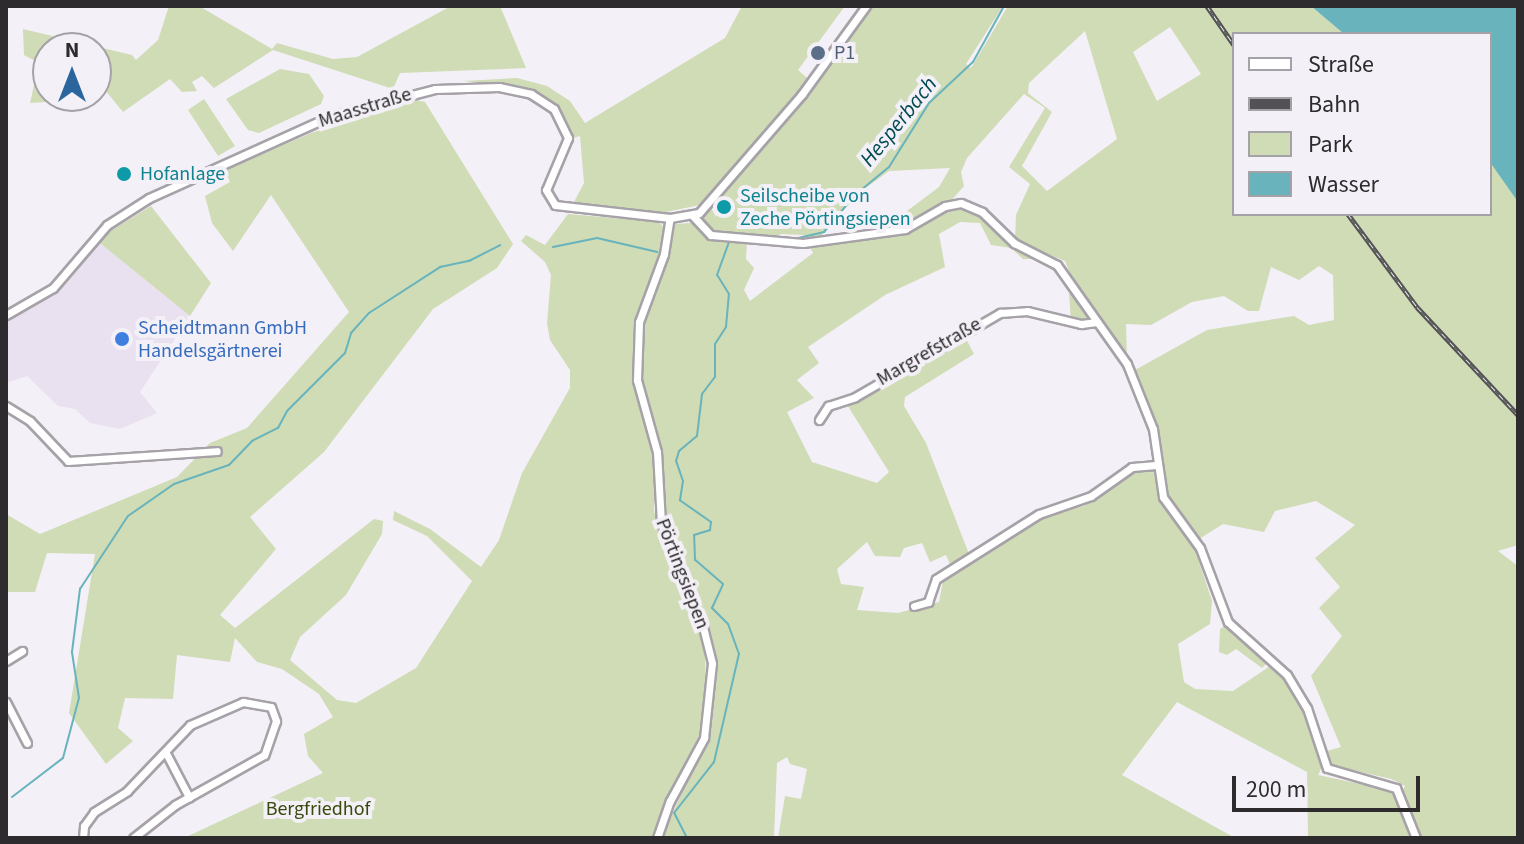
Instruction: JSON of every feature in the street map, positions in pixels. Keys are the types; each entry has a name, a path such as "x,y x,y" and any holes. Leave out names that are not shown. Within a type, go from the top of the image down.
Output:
{"street":[{"path":"670,218 693,216 802,94 866,6"},
{"name":"Maasstraße","path":"6,315 53,288 107,225 149,198 331,116 435,89 499,87 531,94 554,109 568,138 546,190 555,205 670,218"},
{"path":"693,216 708,235 786,243 864,238 909,227 945,206 971,205 1014,243 1057,265 1138,386 1153,429 1163,497 1200,548 1225,616 1287,675 1307,708 1326,766 1337,774 1396,788 1416,838"},
{"name":"Pörtingsiepen","path":"657,838 670,801 704,738 712,679 703,626 661,523 657,452 637,380 639,322 664,254 670,218"},
{"name":"Margrefstraße","path":"819,420 828,406 855,397 1000,313 1027,311 1081,324 1097,322"},
{"path":"6,406 30,421 68,461 217,451"},
{"path":"914,606 928,602 936,579 1039,514 1091,496 1132,467 1156,465"},
{"path":"6,661 22,651"},
{"path":"83,838 84,826 94,812 127,791 166,753 177,737 207,715 253,701 275,714 271,744 264,755 189,797 133,838"},
{"path":"6,702 10,718 27,743"},
{"path":"166,753 189,797"}],"shaded area":[{"name":"Scheidtmann GmbH Handelsgärtnerei","path":"96,240 190,316 140,392 157,413 120,429 90,423 75,409 58,406 27,376 6,383 6,317 37,301"}],"green space":[{"path":"169,6 199,6 272,49 277,43 333,59 357,57 451,6 500,6 526,68 400,73 393,89 273,50 214,88 202,76 192,82 197,91 182,92 170,79 123,112 112,99 112,50 132,55 136,60 158,40"},
{"path":"742,6 845,6 798,70 807,78 859,6 1003,6 966,64 971,68 1008,6 1311,6 1342,32 1232,32 1232,216 1492,216 1492,164 1518,202 1518,545 1498,551 1518,566 1518,838 1308,838 1307,772 1177,702 1122,775 1235,838 778,838 785,796 801,799 807,769 790,764 787,757 777,763 774,838 661,838 706,742 715,662 706,625 663,521 660,452 640,371 642,324 675,224 691,223 710,206 716,217 720,201 656,214 573,204 584,183 580,136 573,138 558,107 524,87 463,81 517,78 547,86 570,101 585,123 725,38","holes":["1170,27 1201,74 1157,101 1133,52","1085,31 1117,139 1047,191 1022,166 1052,112 1028,93 1029,83","1024,94 1045,108 1009,167 1030,184 1016,215 1015,241 1065,261 1077,291 1069,294 1071,319 1098,318 1127,361 1126,324 1151,325 1192,302 1224,296 1248,311 1259,311 1271,267 1299,280 1319,266 1333,275 1334,320 1309,325 1294,316 1207,330 1135,370 1159,436 1163,490 1177,516 1199,539 1223,524 1264,532 1275,511 1316,501 1355,525 1315,558 1340,587 1319,608 1342,636 1311,676 1341,747 1327,751 1331,765 1391,779 1405,786 1399,797 1388,790 1318,775 1322,767 1306,710 1273,664 1233,691 1195,689 1184,682 1178,644 1210,624 1212,601 1194,547 1159,495 1153,470 1131,474 1084,506 1038,518 944,576 939,602 898,613 857,610 864,587 841,584 837,569 867,542 875,556 900,557 904,548 922,543 930,562 946,555 951,567 969,554 926,443 904,406 905,397 974,354 963,333 846,403 889,472 877,483 812,462 787,412 814,398 797,380 819,363 808,347 885,295 945,267 939,234 960,222 980,223 991,245 1011,248 1023,259 1042,259 1000,235 983,214 950,202 964,186 961,172 967,158","950,168 939,187 887,226 863,237 819,238 860,192 889,171","782,234 804,235 813,253 750,301 744,290 754,268 746,259 747,242 737,241 738,236 769,239"]},
{"path":"23,29 36,32 32,32 32,59 24,55"},
{"path":"280,69 309,74 324,96 321,104 259,133 248,130 226,99"},
{"path":"204,99 235,146 218,156 188,110"},
{"name":"Bergfriedhof","path":"416,100 425,102 513,244 497,268 433,309 324,452 250,517 276,549 220,615 235,628 374,519 383,521 382,534 346,595 300,637 290,660 337,700 356,703 416,668 472,581 427,536 393,520 394,511 430,529 481,567 499,540 522,473 570,388 570,370 550,340 547,323 551,275 545,262 521,241 526,235 545,245 568,214 659,222 665,229 663,246 636,315 633,379 655,460 654,512 704,642 707,696 702,730 664,802 652,838 184,838 323,773 308,756 304,734 333,717 319,694 282,669 257,662 235,638 230,662 177,655 173,699 125,698 118,728 133,741 106,764 69,713 95,554 47,553 35,592 6,592 6,514 40,534 177,477 210,443 247,428 349,312 271,195 233,251 212,223 205,196 230,182 223,171 311,133"},
{"path":"151,206 211,283 190,316 96,240"},
{"path":"1227,625 1270,660 1262,668 1236,649 1227,655 1219,652 1220,629"}],"water":[{"path":"1311,6 1518,6 1518,202 1492,165 1492,32 1342,32"}],"waterway":[{"name":"Hesperbach","path":"794,239 824,232 855,195 889,167 929,103 973,62 1004,6"},
{"name":"Hesperbach","path":"732,234 776,237"},
{"path":"553,247 597,238 657,252"},
{"name":"Hesperbach","path":"687,838 674,813 714,762 739,654 728,624 712,608 723,584 695,560 694,535 710,530 711,522 680,500 683,481 676,461 679,451 697,436 702,394 715,377 715,344 726,327 729,294 717,275 730,240"},
{"path":"12,797 63,758 79,698 72,652 80,589 128,516 174,484 229,465 252,441 278,428 287,411 345,353 351,333 369,313 440,267 469,261 500,245"}],"railway":[{"path":"1207,6 1232,42"},
{"path":"1349,216 1417,307 1518,415"}],"place":[{"name":"P1","path":"818,53"},
{"name":"Hofanlage","path":"124,174"},
{"name":"Seilscheibe von Zeche Pörtingsiepen","path":"724,207"},
{"name":"Scheidtmann GmbH Handelsgärtnerei","path":"122,339"}]}
